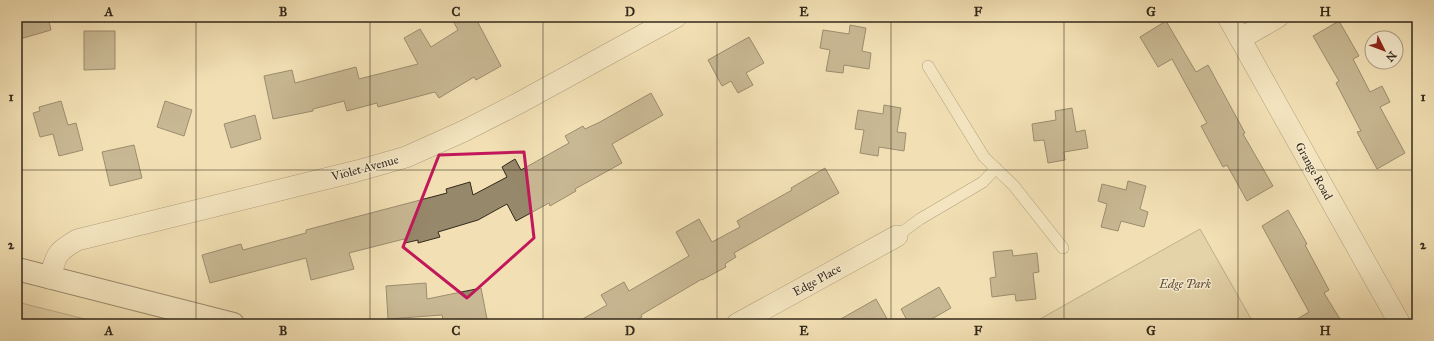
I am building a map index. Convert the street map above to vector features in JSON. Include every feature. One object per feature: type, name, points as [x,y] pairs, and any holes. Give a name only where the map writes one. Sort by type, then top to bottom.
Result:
[{"type":"main road","points":[[17,270],[234,324]]},
{"type":"street","name":"Violet Avenue","points":[[50,278],[55,258],[63,248],[77,240],[357,171],[406,157],[464,131],[519,103],[676,17]]},
{"type":"street","name":"Grange Road","points":[[1228,17],[1400,324]]},
{"type":"street","points":[[1240,39],[1278,17]]},
{"type":"street","name":"Edge Place","points":[[737,324],[897,236]]},
{"type":"lane","points":[[928,66],[984,157],[1014,186],[1063,248]]},
{"type":"lane","points":[[897,236],[920,219],[983,182],[996,168]]},
{"type":"highlighted area","points":[[524,152],[534,238],[467,298],[403,247],[439,155]]},
{"type":"green space","name":"Edge Park","points":[[1200,229],[1254,324],[1031,324]]},
{"type":"green space","points":[[17,302],[105,324],[17,324]]},
{"type":"building","points":[[17,17],[48,17],[51,30],[20,39],[17,28]]},
{"type":"building","points":[[451,17],[475,17],[501,66],[476,80],[474,77],[439,98],[435,92],[378,107],[377,103],[347,111],[344,101],[313,109],[313,111],[273,119],[264,76],[292,70],[295,83],[356,67],[359,79],[418,64],[404,38],[420,29],[431,47],[458,30]]},
{"type":"building","points":[[1166,21],[1196,72],[1208,65],[1245,133],[1243,134],[1273,186],[1247,201],[1227,165],[1223,167],[1201,126],[1207,123],[1172,59],[1158,67],[1140,37]]},
{"type":"building","points":[[1339,21],[1359,56],[1353,59],[1370,92],[1382,86],[1390,102],[1380,107],[1405,153],[1377,169],[1357,132],[1361,131],[1336,83],[1339,81],[1313,36]]},
{"type":"building","points":[[850,25],[866,28],[862,51],[871,53],[869,69],[844,65],[843,73],[826,71],[830,50],[820,48],[823,30],[849,34]]},
{"type":"building","points":[[84,31],[115,31],[115,69],[84,70]]},
{"type":"building","points":[[749,37],[764,63],[746,73],[753,85],[738,93],[731,81],[722,86],[708,60]]},
{"type":"building","points":[[651,93],[663,115],[612,144],[622,163],[575,189],[576,191],[550,206],[549,203],[516,221],[507,204],[478,220],[438,232],[440,237],[418,243],[418,240],[405,243],[404,239],[349,253],[354,269],[311,280],[306,258],[210,283],[202,255],[241,244],[243,250],[306,233],[306,230],[447,193],[446,189],[470,182],[473,195],[507,177],[502,167],[515,159],[521,170],[569,143],[565,136],[583,126],[585,129],[600,122]]},
{"type":"building","points":[[61,101],[68,125],[76,123],[83,150],[59,156],[53,134],[40,137],[33,113],[40,111],[39,107]]},
{"type":"building","points":[[165,101],[192,110],[184,136],[157,127]]},
{"type":"building","points":[[884,105],[901,108],[897,132],[906,133],[904,151],[879,147],[878,156],[860,153],[864,130],[855,129],[858,110],[883,114]]},
{"type":"building","points":[[1072,108],[1076,132],[1085,130],[1088,148],[1064,152],[1065,160],[1048,163],[1044,140],[1034,141],[1032,124],[1056,120],[1055,111]]},
{"type":"building","points":[[255,115],[261,139],[231,148],[224,124]]},
{"type":"building","points":[[134,145],[142,178],[110,186],[102,152]]},
{"type":"building","points":[[825,168],[839,193],[734,253],[736,257],[725,264],[726,267],[702,279],[641,315],[642,317],[629,324],[574,324],[607,305],[601,295],[624,282],[629,291],[689,256],[676,232],[699,219],[712,242],[740,227],[737,221],[792,190],[791,188]]},
{"type":"building","points":[[1128,181],[1146,186],[1140,209],[1148,212],[1144,227],[1121,221],[1118,231],[1101,227],[1107,204],[1098,201],[1102,184],[1126,190]]},
{"type":"building","points":[[1288,210],[1307,244],[1305,245],[1329,290],[1324,293],[1343,324],[1289,324],[1309,312],[1262,226]]},
{"type":"building","points":[[1012,250],[1013,256],[1037,253],[1039,272],[1033,273],[1036,299],[1016,301],[1015,294],[992,297],[990,278],[996,277],[993,252]]},
{"type":"building","points":[[426,283],[427,299],[481,288],[488,324],[444,324],[442,315],[388,319],[386,286]]},
{"type":"building","points":[[939,287],[951,308],[923,324],[909,324],[901,309]]},
{"type":"building","points":[[876,299],[890,324],[832,324]]}]
